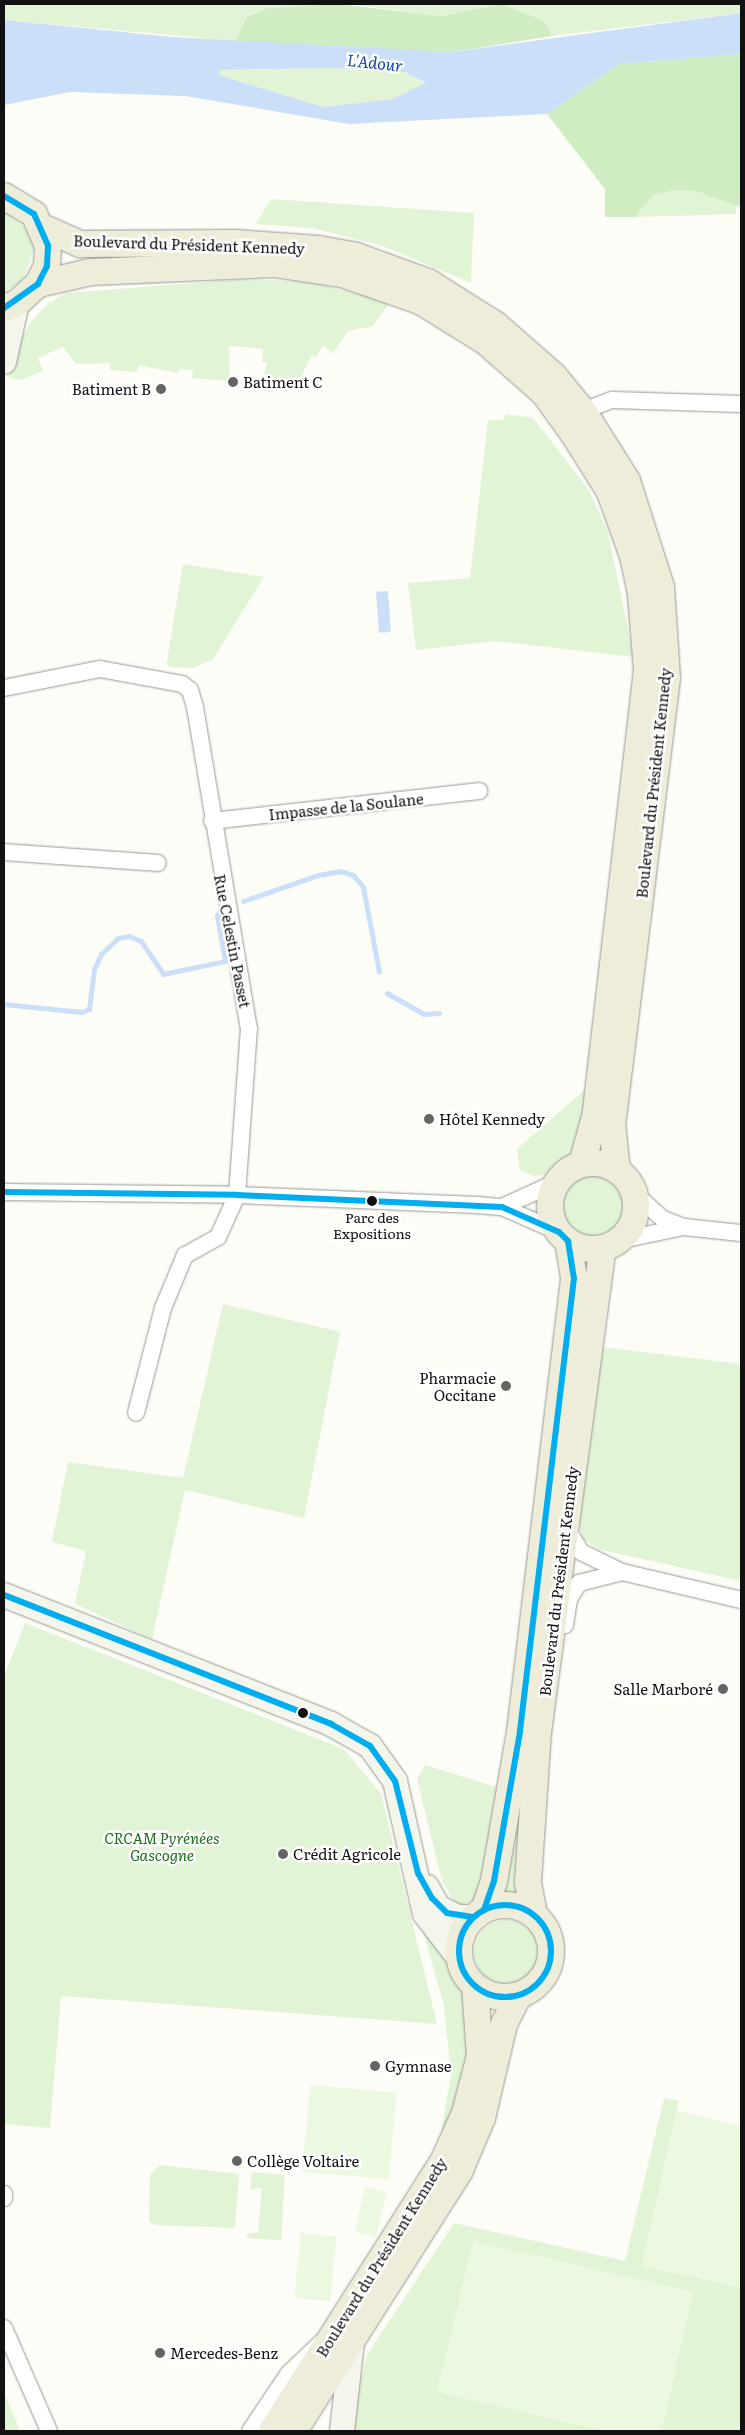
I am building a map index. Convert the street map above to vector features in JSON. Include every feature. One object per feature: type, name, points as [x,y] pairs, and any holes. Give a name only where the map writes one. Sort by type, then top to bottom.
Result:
[{"type":"main road","points":[[6,194],[34,214],[42,227],[47,266],[38,284],[11,306]]},
{"type":"main road","name":"Boulevard du Président Kennedy","points":[[42,227],[80,244],[277,244],[356,256],[392,268],[428,282],[496,325],[554,376],[583,411],[640,512],[661,587],[665,634],[663,719],[612,1124],[617,1171]]},
{"type":"main road","name":"Boulevard du Président Kennedy","points":[[38,284],[91,272],[274,264],[342,274],[420,301],[485,341],[544,393],[580,444],[610,492],[633,556],[641,594],[647,670],[596,1114],[582,1164]]},
{"type":"main road","points":[[582,1164],[606,1165],[617,1171],[634,1193],[632,1226],[612,1244],[590,1249],[563,1237],[550,1208],[558,1181],[582,1164]]},
{"type":"main road","name":"Boulevard du Président Kennedy","points":[[478,1913],[494,1881],[520,1732],[574,1278],[563,1237]]},
{"type":"main road","name":"Boulevard du Président Kennedy","points":[[534,1914],[528,1882],[544,1686],[565,1525],[612,1244]]},
{"type":"main road","points":[[504,1904],[534,1914],[549,1935],[550,1965],[532,1989],[518,1996],[488,1995],[475,1987],[459,1958],[462,1932],[478,1913],[504,1904]]},
{"type":"main road","name":"Boulevard du Président Kennedy","points":[[294,2431],[342,2339],[443,2162],[465,2113],[480,2056],[475,1987]]},
{"type":"main road","name":"Boulevard du Président Kennedy","points":[[272,2431],[342,2339],[460,2170],[482,2118],[504,2024],[518,1996]]},
{"type":"street","points":[[4,362],[11,306]]},
{"type":"street","points":[[583,411],[612,400],[741,404]]},
{"type":"street","name":"Rue Celestin Passet","points":[[4,688],[100,669],[173,681],[190,690],[249,1028],[237,1195]]},
{"type":"street","name":"Impasse de la Soulane","points":[[212,821],[479,791]]},
{"type":"street","points":[[4,852],[158,863]]},
{"type":"street","points":[[502,1207],[558,1181]]},
{"type":"street","points":[[4,1192],[237,1195],[502,1207],[563,1237]]},
{"type":"street","points":[[634,1193],[653,1214],[684,1227],[741,1233]]},
{"type":"street","points":[[136,1413],[163,1308],[185,1255],[218,1237],[237,1195]]},
{"type":"street","points":[[612,1244],[684,1227]]},
{"type":"street","points":[[565,1525],[581,1552],[622,1572],[741,1600]]},
{"type":"street","points":[[544,1686],[560,1666],[573,1590],[592,1576],[622,1572]]},
{"type":"street","points":[[4,1596],[352,1733],[382,1759],[395,1781],[418,1873],[425,1914],[459,1958]]},
{"type":"street","points":[[418,1873],[438,1907],[458,1917],[478,1913]]},
{"type":"street","points":[[4,2328],[49,2431]]},
{"type":"street","points":[[250,2431],[289,2372],[342,2339]]},
{"type":"street","points":[[342,2339],[342,2431]]},
{"type":"green space","points":[[4,4],[338,4],[268,8],[247,15],[235,41],[4,20]]},
{"type":"green space","points":[[338,4],[442,16],[501,4],[543,20],[552,36],[451,52],[235,41],[247,16],[268,8]]},
{"type":"green space","points":[[348,4],[501,4],[442,16]]},
{"type":"green space","points":[[501,4],[741,4],[741,13],[552,36],[543,20]]},
{"type":"green space","points":[[741,54],[741,207],[696,191],[674,190],[652,196],[635,217],[605,217],[605,189],[547,114],[619,64]]},
{"type":"green space","points":[[329,68],[405,72],[426,84],[393,99],[323,107],[219,75],[219,70]]},
{"type":"green space","points":[[674,190],[696,191],[736,204],[736,214],[635,217],[652,196]]},
{"type":"green space","points":[[271,199],[474,213],[471,283],[383,246],[312,228],[256,224]]},
{"type":"green space","points":[[4,211],[27,229],[34,249],[23,280],[4,292]]},
{"type":"green space","points":[[246,279],[310,282],[390,302],[373,326],[348,331],[333,353],[323,346],[315,358],[312,355],[296,386],[274,385],[273,392],[261,391],[267,363],[262,362],[263,349],[233,346],[229,346],[230,381],[192,378],[193,370],[179,369],[178,373],[138,365],[137,372],[110,370],[110,363],[76,364],[63,347],[38,358],[43,371],[20,380],[9,378],[17,345],[32,321],[47,304],[66,293]]},
{"type":"green space","points":[[506,414],[533,418],[589,490],[608,533],[634,657],[495,641],[416,650],[408,583],[470,578],[488,420],[503,420]]},
{"type":"green space","points":[[183,564],[264,577],[213,659],[193,668],[168,667],[167,662]]},
{"type":"green space","points":[[588,1087],[579,1141],[569,1154],[551,1174],[534,1176],[520,1170],[517,1149]]},
{"type":"green space","points":[[587,1174],[599,1174],[616,1183],[623,1194],[625,1206],[623,1218],[616,1229],[599,1238],[587,1238],[575,1233],[566,1224],[561,1212],[561,1200],[566,1188],[575,1179]]},
{"type":"green space","points":[[223,1304],[340,1332],[304,1518],[185,1490],[152,1639],[75,1604],[86,1551],[52,1542],[68,1462],[183,1478]]},
{"type":"green space","points":[[602,1347],[741,1364],[741,1581],[598,1549],[583,1539],[579,1521]]},
{"type":"green space","name":"CRCAM Pyrénées Gascogne","points":[[25,1623],[344,1749],[381,1794],[437,2024],[61,1996],[50,2128],[4,2124],[4,1676]]},
{"type":"green space","points":[[525,1747],[523,1900],[499,1896]]},
{"type":"green space","points":[[425,1765],[500,1788],[477,1898],[457,1907],[442,1881],[417,1779]]},
{"type":"green space","points":[[419,1917],[446,1955],[470,2002],[473,2028],[460,2100],[439,2144],[451,2075],[444,2005]]},
{"type":"green space","points":[[500,1920],[512,1920],[529,1929],[536,1940],[538,1952],[536,1964],[529,1975],[512,1984],[500,1984],[488,1979],[479,1970],[474,1958],[474,1946],[479,1934],[488,1925]]},
{"type":"green space","points":[[310,2085],[397,2093],[389,2179],[302,2172]]},
{"type":"green space","points":[[664,2098],[679,2101],[642,2266],[741,2287],[741,2431],[354,2431],[351,2411],[368,2353],[454,2223],[625,2261]]},
{"type":"green space","points":[[677,2111],[741,2126],[741,2287],[642,2266]]},
{"type":"green space","points":[[159,2165],[239,2174],[235,2228],[155,2225],[149,2221],[150,2175]]},
{"type":"green space","points":[[252,2172],[285,2175],[281,2240],[247,2238],[247,2234],[258,2232],[262,2188],[250,2190]]},
{"type":"green space","points":[[365,2187],[386,2192],[376,2237],[355,2232]]},
{"type":"green space","points":[[301,2233],[337,2237],[330,2301],[294,2298]]},
{"type":"green space","points":[[473,2241],[693,2292],[662,2431],[603,2431],[437,2392]]},
{"type":"green space","points":[[4,2392],[20,2431],[4,2431]]},
{"type":"water","name":"L'Adour","points":[[741,13],[741,54],[619,64],[547,114],[349,124],[185,96],[70,92],[4,105],[4,20],[173,37],[451,52]],"holes":[[[329,68],[405,72],[426,83],[393,99],[323,107],[219,75],[219,70]]]},
{"type":"water","points":[[388,591],[391,632],[379,633],[376,592]]},
{"type":"waterway","points":[[243,901],[318,875],[340,871],[353,875],[363,887],[379,972]]},
{"type":"waterway","points":[[4,1004],[82,1012],[89,1009],[94,969],[101,954],[118,938],[129,936],[141,941],[163,974],[225,961],[217,916],[220,910]]},
{"type":"waterway","points":[[387,993],[424,1014],[439,1013]]},
{"type":"transit line","points":[[4,196],[34,214],[48,246],[47,266],[38,284],[4,308]]},
{"type":"transit line","points":[[4,1192],[237,1195],[502,1207],[559,1232],[568,1241],[574,1278],[520,1732],[494,1881],[484,1910]]},
{"type":"transit line","points":[[4,1595],[331,1724],[370,1746],[395,1781],[418,1873],[432,1898],[447,1913],[473,1917]]},
{"type":"transit line","points":[[505,1905],[523,1908],[538,1918],[548,1933],[551,1951],[548,1969],[538,1984],[523,1994],[505,1997],[487,1994],[472,1984],[462,1969],[459,1951],[462,1933],[472,1918],[487,1908],[505,1905]]},
{"type":"place","name":"Batiment C","points":[[233,382]]},
{"type":"place","name":"Batiment B","points":[[161,389]]},
{"type":"place","name":"Hôtel Kennedy","points":[[429,1119]]},
{"type":"place","name":"Parc des Expositions","points":[[372,1201]]},
{"type":"place","name":"Pharmacie Occitane","points":[[506,1386]]},
{"type":"place","name":"Salle Marboré","points":[[723,1689]]},
{"type":"place","name":"Crédit Agricole","points":[[283,1854]]},
{"type":"place","name":"Gymnase","points":[[375,2066]]},
{"type":"place","name":"Collège Voltaire","points":[[237,2161]]},
{"type":"place","name":"Mercedes-Benz","points":[[160,2353]]}]
